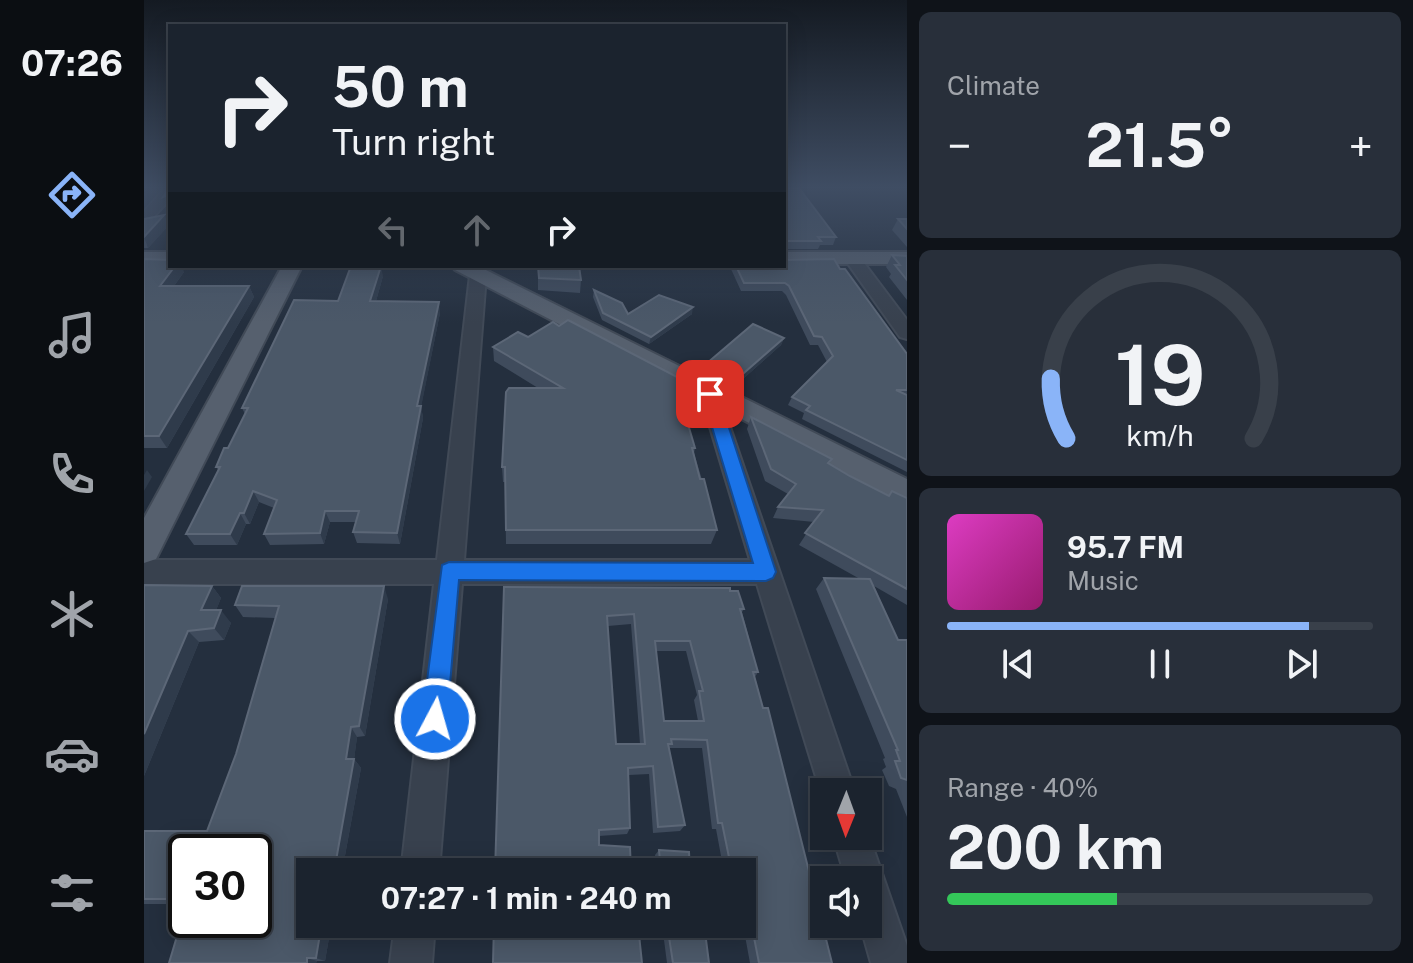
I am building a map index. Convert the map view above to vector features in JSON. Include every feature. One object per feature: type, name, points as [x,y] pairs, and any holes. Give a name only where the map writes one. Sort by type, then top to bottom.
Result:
[{"type":"main road","points":[[144,258],[168,258]]},
{"type":"main road","points":[[786,258],[907,258]]},
{"type":"main road","points":[[144,549],[291,268]]},
{"type":"main road","points":[[470,271],[907,493]]},
{"type":"street","points":[[852,258],[907,333]]},
{"type":"street","points":[[421,858],[449,571],[470,271]]},
{"type":"street","points":[[710,394],[832,778]]},
{"type":"street","points":[[144,572],[766,572]]},
{"type":"street","points":[[882,932],[892,963]]},
{"type":"street","points":[[411,963],[414,938]]},
{"type":"building","points":[[786,233],[833,233],[836,237],[818,237],[821,241],[787,241],[786,244]]},
{"type":"building","points":[[892,255],[907,256],[907,280],[895,265],[900,265]]},
{"type":"building","points":[[144,259],[168,260],[168,268],[174,268],[160,286],[249,286],[159,436],[144,436]]},
{"type":"building","points":[[834,259],[840,269],[845,269],[907,354],[907,390],[896,390],[907,395],[907,460],[806,410],[810,406],[792,397],[833,356],[822,337],[814,336],[789,286],[785,283],[744,283],[737,268],[786,268],[786,260]]},
{"type":"building","points":[[350,268],[380,268],[370,301],[439,302],[417,406],[421,406],[397,533],[353,532],[359,511],[325,511],[320,533],[264,534],[277,500],[253,491],[244,513],[240,513],[230,534],[186,534],[220,467],[216,467],[224,448],[228,448],[248,408],[242,408],[294,300],[338,301]]},
{"type":"building","points":[[538,268],[579,268],[581,280],[539,278]]},
{"type":"building","points":[[594,290],[622,303],[628,314],[659,295],[693,307],[651,337],[603,313]]},
{"type":"building","points":[[568,320],[679,378],[689,414],[685,414],[695,448],[692,448],[700,479],[704,479],[717,530],[506,530],[505,467],[502,467],[506,392],[509,388],[563,388],[493,347],[518,332],[528,337],[553,322],[559,326]]},
{"type":"building","points":[[753,324],[784,338],[737,379],[706,364]]},
{"type":"building","points":[[751,417],[832,459],[828,463],[850,476],[889,496],[892,491],[907,498],[907,589],[805,533],[823,510],[778,507],[796,484],[771,469]]},
{"type":"building","points":[[824,578],[870,579],[898,640],[907,640],[907,780],[901,778],[895,761],[900,761],[898,750]]},
{"type":"building","points":[[144,585],[212,586],[201,610],[221,610],[214,628],[188,631],[144,734]]},
{"type":"building","points":[[242,586],[384,586],[359,726],[351,727],[346,759],[354,759],[336,858],[296,858],[296,938],[319,938],[316,958],[307,958],[307,963],[169,963],[176,938],[272,938],[272,834],[168,834],[168,899],[144,899],[144,831],[207,831],[236,754],[279,606],[235,605]]},
{"type":"building","points":[[504,587],[730,588],[730,591],[738,591],[758,672],[753,672],[763,708],[768,708],[810,875],[810,938],[826,938],[832,963],[759,963],[754,938],[756,858],[729,858],[722,823],[718,823],[707,740],[671,739],[672,744],[668,744],[685,825],[658,827],[653,766],[628,768],[630,828],[599,830],[599,845],[630,847],[630,858],[495,858]],"holes":[[[634,614],[645,744],[616,744],[607,616]],[[655,641],[690,641],[703,691],[699,691],[704,721],[664,721]]]},
{"type":"building","points":[[659,850],[689,852],[689,858],[660,858]]},
{"type":"building","points":[[494,938],[639,938],[642,963],[493,963]]},
{"type":"building","points":[[669,938],[706,938],[709,963],[673,963]]},
{"type":"route","points":[[435,719],[449,571],[766,572],[710,394]]}]
